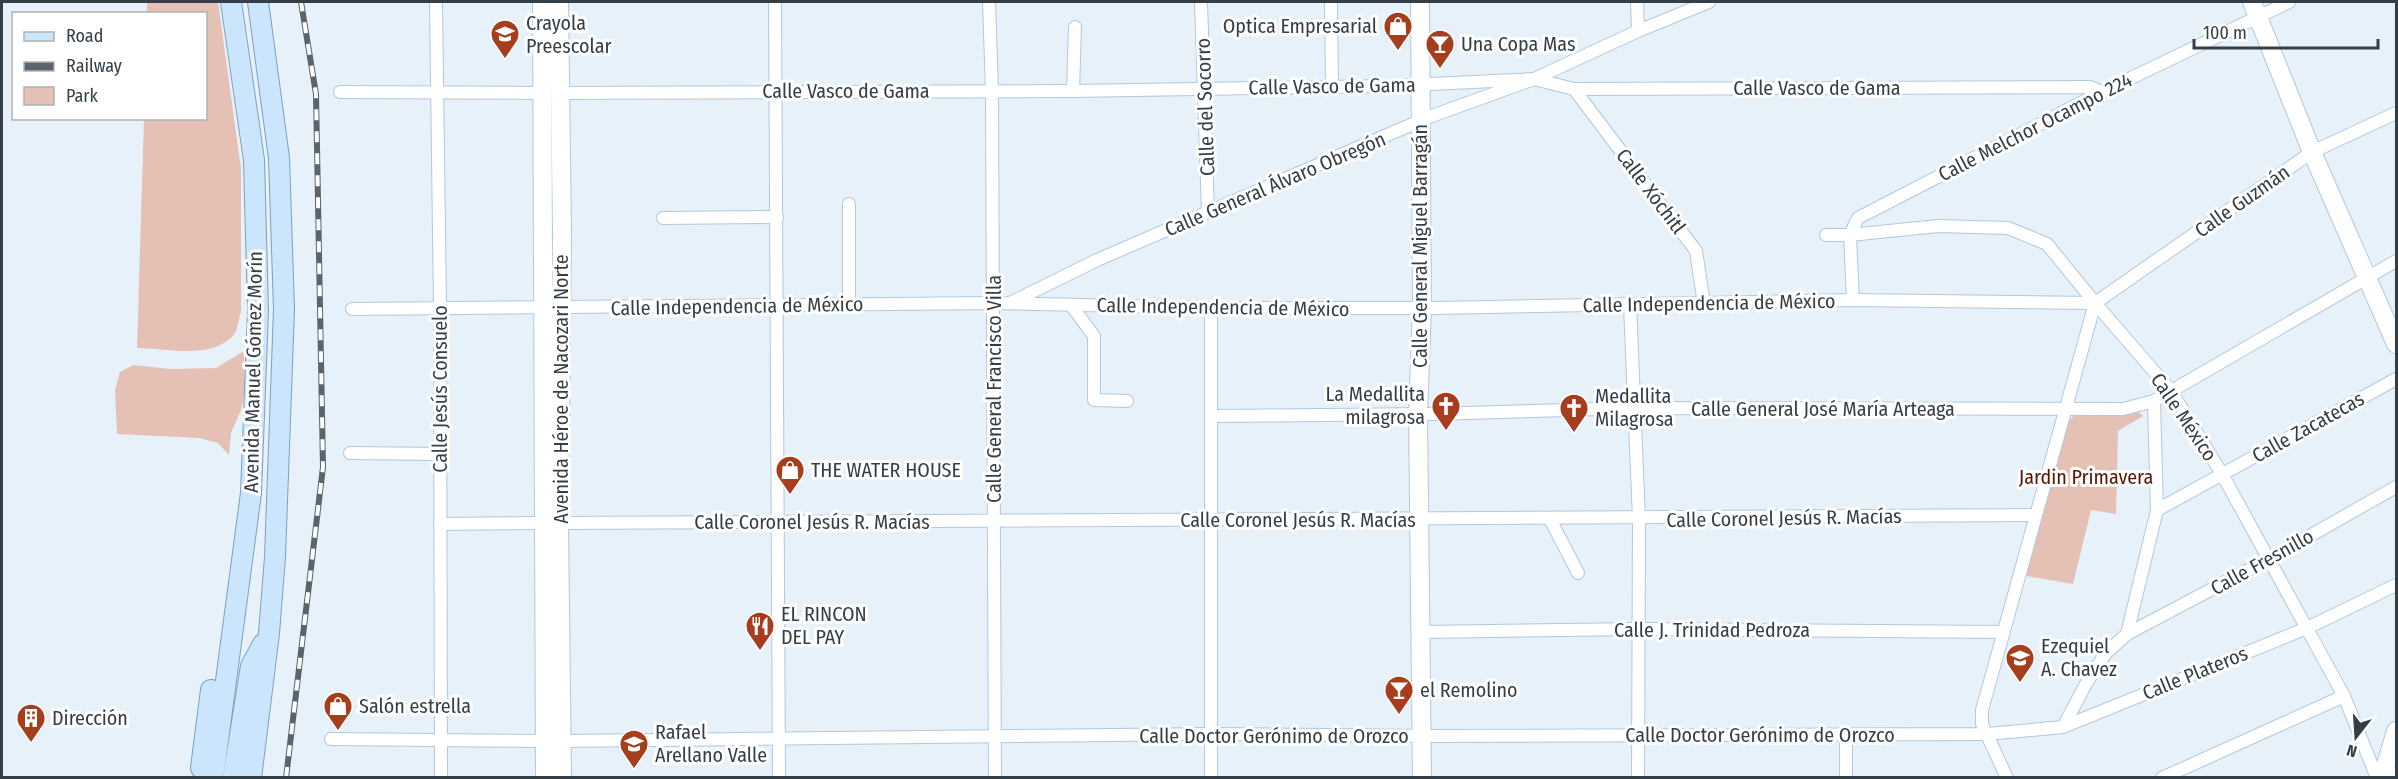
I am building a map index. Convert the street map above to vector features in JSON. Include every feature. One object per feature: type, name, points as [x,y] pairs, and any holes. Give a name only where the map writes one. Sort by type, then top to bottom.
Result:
[{"type":"main road","name":"Avenida Manuel Gómez Morín","points":[[219,682],[231,553],[244,542],[253,467],[258,311],[254,160],[231,2]]},
{"type":"main road","name":"Avenida Manuel Gómez Morín","points":[[251,777],[269,633],[275,546],[284,309],[279,158],[258,2]]},
{"type":"main road","name":"Avenida Héroe de Nacozari Norte","points":[[542,2],[542,93],[551,308],[554,741],[562,777]]},
{"type":"main road","name":"Avenida Héroe de Nacozari Norte","points":[[551,308],[560,93],[559,2]]},
{"type":"main road","name":"Calle General Miguel Barragán","points":[[1419,2],[1422,308],[1418,414],[1422,777]]},
{"type":"main road","points":[[2254,9],[2312,152],[2397,344]]},
{"type":"main road","points":[[258,311],[284,309]]},
{"type":"main road","points":[[233,777],[251,666],[269,633]]},
{"type":"main road","points":[[200,777],[219,682]]},
{"type":"main road","points":[[213,777],[219,682]]},
{"type":"main road","points":[[2382,777],[2397,731]]},
{"type":"main road","name":"Avenida Héroe de Nacozari Norte","points":[[545,777],[554,741]]},
{"type":"street","name":"Calle Jesús Consuelo","points":[[436,2],[440,309],[441,777]]},
{"type":"street","points":[[776,2],[779,777]]},
{"type":"street","name":"Calle General Francisco Villa","points":[[989,2],[994,303],[995,777]]},
{"type":"street","name":"Calle del Socorro","points":[[1201,2],[1208,213]]},
{"type":"street","points":[[1331,2],[1332,87]]},
{"type":"street","points":[[1637,2],[1638,31]]},
{"type":"street","name":"Calle General Álvaro Obregón","points":[[1009,303],[1097,260],[1421,122],[1534,79],[1638,31],[1709,2]]},
{"type":"street","name":"Calle Melchor Ocampo 224","points":[[1850,235],[1858,218],[2102,92],[2254,9],[2289,2]]},
{"type":"street","points":[[1073,91],[1075,27]]},
{"type":"street","name":"Calle Vasco de Gama","points":[[560,93],[1073,91],[1332,87],[1534,79],[1574,89],[2090,87],[2102,92]]},
{"type":"street","name":"Calle Xóchitl","points":[[1574,89],[1696,251],[1704,303]]},
{"type":"street","points":[[340,92],[542,93]]},
{"type":"street","name":"Calle Guzmán","points":[[2095,303],[2312,152],[2397,113]]},
{"type":"street","points":[[849,204],[849,305]]},
{"type":"street","points":[[663,218],[777,217]]},
{"type":"street","name":"Calle México","points":[[1826,235],[1850,235],[1938,225],[2008,228],[2047,244],[2171,390],[2222,474],[2344,696],[2377,777]]},
{"type":"street","points":[[1850,235],[1853,300]]},
{"type":"street","name":"Calle General José María Arteaga","points":[[1211,416],[1418,414],[1635,408],[2123,409],[2154,400],[2397,261]]},
{"type":"street","name":"Calle Independencia de México","points":[[351,309],[777,307],[994,303],[1211,308],[1422,308],[1853,300],[2095,303]]},
{"type":"street","points":[[2007,777],[1982,724],[1982,710],[2095,303]]},
{"type":"street","points":[[1071,305],[1094,336]]},
{"type":"street","points":[[1090,305],[1094,336],[1094,400],[1127,401]]},
{"type":"street","points":[[1630,305],[1639,519],[1638,777]]},
{"type":"street","points":[[1211,308],[1211,777]]},
{"type":"street","name":"Calle Zacatecas","points":[[2157,510],[2397,378]]},
{"type":"street","points":[[2127,634],[2157,510],[2154,400]]},
{"type":"street","points":[[350,453],[440,454]]},
{"type":"street","name":"Calle Fresnillo","points":[[2063,727],[2087,681],[2106,653],[2127,634],[2269,559],[2397,487]]},
{"type":"street","name":"Calle Coronel Jesús R. Macías","points":[[440,524],[2036,515]]},
{"type":"street","points":[[1550,519],[1578,573]]},
{"type":"street","name":"Calle Plateros","points":[[1987,734],[2063,727],[2307,628],[2397,585]]},
{"type":"street","name":"Calle J. Trinidad Pedroza","points":[[1420,632],[1638,629],[2004,632]]},
{"type":"street","points":[[2162,777],[2344,696]]},
{"type":"street","name":"Calle Doctor Gerónimo de Orozco","points":[[330,739],[554,741],[1212,734],[1422,736],[1987,734]]},
{"type":"street","points":[[1846,735],[1846,777]]},
{"type":"green space","points":[[147,2],[218,2],[241,169],[241,311],[235,333],[226,342],[203,350],[176,351],[137,348],[144,120],[207,120],[207,12],[147,12]]},
{"type":"green space","points":[[244,351],[245,391],[241,410],[231,433],[229,455],[218,443],[199,438],[117,434],[115,390],[120,372],[133,365],[170,369],[216,368]]},
{"type":"green space","name":"Jardin Primavera","points":[[2137,411],[2143,416],[2118,431],[2116,514],[2091,510],[2073,584],[2026,576],[2068,423],[2073,416]]},
{"type":"railway","points":[[286,778],[323,467],[316,94],[301,2]]},
{"type":"place","name":"Optica Empresarial","points":[[1398,52]]},
{"type":"place","name":"Crayola Preescolar","points":[[505,60]]},
{"type":"place","name":"Una Copa Mas","points":[[1440,70]]},
{"type":"place","name":"La Medallita milagrosa","points":[[1446,432]]},
{"type":"place","name":"Medallita Milagrosa","points":[[1574,434]]},
{"type":"place","name":"THE WATER HOUSE","points":[[790,496]]},
{"type":"place","name":"EL RINCON DEL PAY","points":[[760,652]]},
{"type":"place","name":"Ezequiel A. Chavez","points":[[2020,684]]},
{"type":"place","name":"el Remolino","points":[[1399,716]]},
{"type":"place","name":"Salón estrella","points":[[338,732]]},
{"type":"place","name":"Dirección","points":[[31,744]]},
{"type":"place","name":"Rafael Arellano Valle","points":[[634,770]]}]
